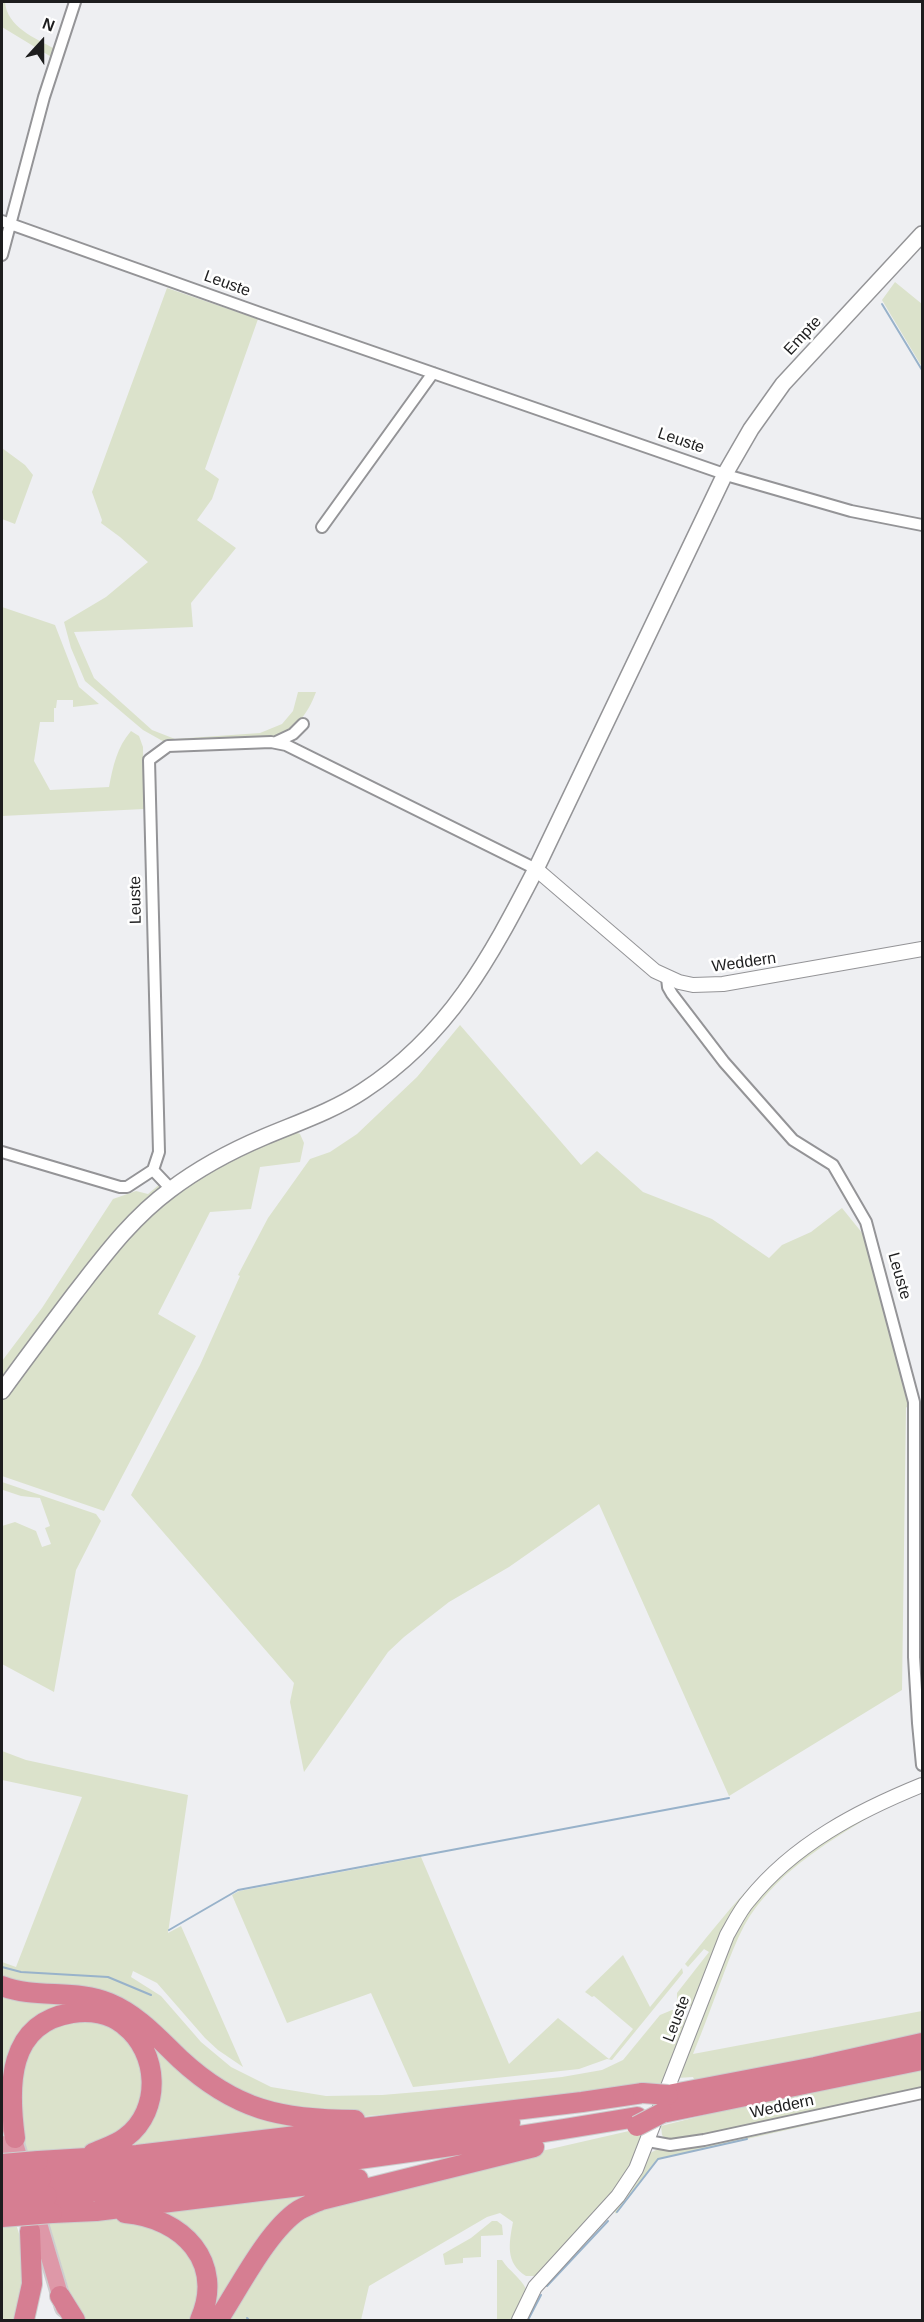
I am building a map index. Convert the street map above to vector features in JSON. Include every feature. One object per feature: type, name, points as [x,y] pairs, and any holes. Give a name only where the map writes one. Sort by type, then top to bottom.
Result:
[{"type":"highway","points":[[2,1986],[23,1992],[107,2002],[142,2022],[192,2070],[217,2089],[268,2112],[293,2117],[421,2120]]},
{"type":"highway","points":[[2,2217],[44,2187],[61,2160],[90,2154],[114,2145],[127,2136],[145,2114],[152,2093],[152,2070],[147,2054],[138,2038],[125,2025],[114,2019],[85,2012],[69,2013],[45,2022],[27,2037],[17,2056],[11,2081],[8,2141],[60,2296],[68,2320]]},
{"type":"highway","points":[[690,2100],[922,2043]]},
{"type":"highway","points":[[218,2320],[269,2239],[299,2210],[321,2200],[561,2140],[642,2115],[665,2104],[922,2060]]},
{"type":"highway","points":[[2,2100],[8,2141],[30,2231],[57,2320]]},
{"type":"highway","points":[[61,2160],[137,2155],[582,2102],[642,2115]]},
{"type":"highway","points":[[2,2200],[44,2187],[183,2166],[329,2149],[504,2124],[642,2115]]},
{"type":"highway","points":[[2,2164],[96,2211],[155,2219],[175,2228],[192,2245],[204,2263],[208,2288],[206,2307],[200,2320]]},
{"type":"highway","points":[[96,2211],[452,2166]]},
{"type":"highway","points":[[2,2182],[44,2187]]},
{"type":"highway","points":[[24,2320],[32,2284],[30,2231]]},
{"type":"highway","points":[[60,2296],[75,2320]]},
{"type":"main road","name":"Empte","points":[[2,1391],[125,1230],[171,1189],[214,1160],[300,1123],[363,1092],[425,1042],[476,979],[536,869],[725,474],[751,429],[783,384],[922,234]]},
{"type":"street","points":[[2,255],[6,223],[75,2]]},
{"type":"street","name":"Leuste","points":[[6,223],[725,474],[851,511],[922,525]]},
{"type":"street","points":[[322,527],[433,373]]},
{"type":"street","name":"Leuste","points":[[276,742],[301,727],[298,737],[302,752]]},
{"type":"street","name":"Leuste","points":[[153,1170],[159,1152],[149,760],[168,746],[276,742],[302,752],[536,869]]},
{"type":"street","name":"Weddern","points":[[536,869],[639,958],[667,978],[693,985],[723,984],[922,949]]},
{"type":"street","name":"Leuste","points":[[667,978],[672,994],[732,1071],[793,1140],[833,1165],[866,1222],[914,1402],[914,1657],[922,1766]]},
{"type":"street","points":[[2,1152],[120,1187],[127,1187],[153,1170],[171,1189]]},
{"type":"street","name":"Leuste","points":[[519,2320],[535,2287],[618,2196],[636,2169],[642,2115],[727,1935],[748,1901],[773,1873],[834,1827],[870,1807],[922,1785]]},
{"type":"street","name":"Weddern","points":[[642,2115],[670,2145],[704,2140],[922,2093]]},
{"type":"green space","points":[[2,2],[5,2],[7,11],[16,25],[55,49],[53,58],[2,27]]},
{"type":"green space","points":[[895,282],[922,304],[922,367],[882,300]]},
{"type":"green space","points":[[167,288],[258,319],[205,469],[219,479],[212,499],[197,520],[236,548],[191,603],[193,627],[74,632],[94,678],[152,730],[175,739],[260,733],[282,724],[293,711],[298,692],[316,692],[309,708],[299,721],[287,732],[271,739],[168,744],[143,730],[85,681],[71,648],[64,622],[106,597],[148,562],[101,523],[92,492]]},
{"type":"green space","points":[[2,448],[25,465],[33,475],[15,524],[2,519]]},
{"type":"green space","points":[[2,607],[55,625],[79,687],[99,704],[73,707],[73,700],[57,700],[56,708],[54,708],[54,722],[40,722],[34,761],[50,790],[109,787],[119,750],[131,731],[139,736],[143,747],[144,809],[2,816]]},
{"type":"green space","points":[[460,1025],[581,1165],[597,1151],[643,1192],[712,1219],[769,1258],[782,1245],[811,1232],[842,1208],[863,1234],[909,1395],[909,1409],[906,1407],[902,1690],[729,1796],[599,1504],[509,1567],[449,1602],[404,1637],[388,1652],[304,1772],[290,1702],[294,1683],[131,1495],[200,1365],[240,1276],[238,1275],[268,1218],[310,1159],[330,1152],[357,1134],[417,1077]]},
{"type":"green space","points":[[295,1132],[300,1134],[304,1143],[300,1162],[260,1167],[251,1209],[210,1212],[158,1314],[196,1336],[104,1511],[2,1476],[2,1398],[103,1264],[162,1202],[224,1161]]},
{"type":"green space","points":[[160,1184],[159,1191],[2,1383],[2,1361],[42,1308],[113,1199],[136,1191],[148,1194]]},
{"type":"green space","points":[[2,1482],[96,1514],[101,1521],[76,1570],[54,1692],[2,1664],[2,1526],[15,1522],[36,1531],[42,1547],[51,1544],[45,1528],[50,1526],[40,1498],[21,1496],[3,1490]]},
{"type":"green space","points":[[2,1751],[26,1760],[188,1795],[168,1933],[181,1926],[243,2067],[205,2038],[157,1983],[133,1971],[131,1977],[161,1996],[201,2042],[231,2067],[271,2087],[326,2096],[382,2095],[562,2077],[602,2070],[623,2060],[660,2015],[672,2010],[681,2013],[687,2022],[664,2083],[481,2106],[366,2116],[327,2116],[235,2094],[147,2020],[2,1981],[2,1962],[16,1967],[82,1797],[2,1780]]},
{"type":"green space","points":[[871,1816],[800,1863],[769,1892],[756,1908],[736,1943],[693,2054],[922,2011],[922,2089],[702,2137],[666,2140],[662,2135],[661,2126],[709,2114],[693,2077],[677,2078],[734,1931],[763,1890],[834,1832]]},
{"type":"green space","points":[[815,1831],[817,1834],[774,1867],[693,2006],[682,2006],[677,2001],[677,1993],[709,1952],[704,1949],[688,1967],[685,1964],[761,1876]]},
{"type":"green space","points":[[421,1857],[509,2064],[558,2018],[609,2059],[633,2029],[594,1996],[585,1992],[623,1955],[650,2007],[682,1968],[683,1973],[612,2060],[607,2059],[579,2069],[413,2087],[371,1993],[287,2023],[232,1895],[239,1891]]},
{"type":"green space","points":[[2,1991],[93,2004],[122,2015],[149,2034],[199,2081],[228,2101],[283,2121],[318,2127],[122,2149],[138,2134],[153,2111],[158,2083],[153,2058],[141,2036],[122,2020],[99,2010],[75,2008],[50,2014],[28,2031],[18,2045],[11,2061],[5,2089],[2,2080]]},
{"type":"green space","points":[[82,2019],[111,2027],[127,2038],[132,2046],[147,2082],[131,2125],[91,2149],[26,2155],[17,2090],[28,2050],[46,2031]]},
{"type":"green space","points":[[903,2101],[911,2102],[658,2159],[616,2214],[613,2209],[648,2154],[656,2150],[798,2125]]},
{"type":"green space","points":[[647,2129],[626,2177],[538,2276],[526,2276],[515,2265],[510,2252],[513,2222],[500,2213],[487,2217],[369,2286],[361,2320],[224,2320],[267,2252],[299,2217],[415,2180],[629,2131]]},
{"type":"green space","points":[[345,2186],[316,2197],[212,2320],[213,2275],[145,2209]]},
{"type":"green space","points":[[120,2218],[174,2234],[201,2270],[194,2320],[82,2320],[73,2304],[48,2221]]},
{"type":"green space","points":[[492,2221],[497,2221],[502,2225],[503,2235],[481,2236],[481,2257],[463,2258],[463,2263],[445,2265],[443,2254],[471,2238]]},
{"type":"green space","points":[[2,2223],[16,2224],[21,2240],[26,2285],[18,2320],[2,2320]]},
{"type":"green space","points":[[497,2260],[502,2260],[526,2289],[514,2320],[497,2320]]},
{"type":"waterway","points":[[882,304],[922,370]]},
{"type":"waterway","points":[[169,1930],[238,1890],[729,1798]]},
{"type":"waterway","points":[[2,1967],[21,1972],[108,1977],[151,1995]]},
{"type":"waterway","points":[[617,2212],[658,2159],[747,2139]]},
{"type":"waterway","points":[[547,2286],[608,2221]]},
{"type":"waterway","points":[[528,2320],[541,2295]]}]
